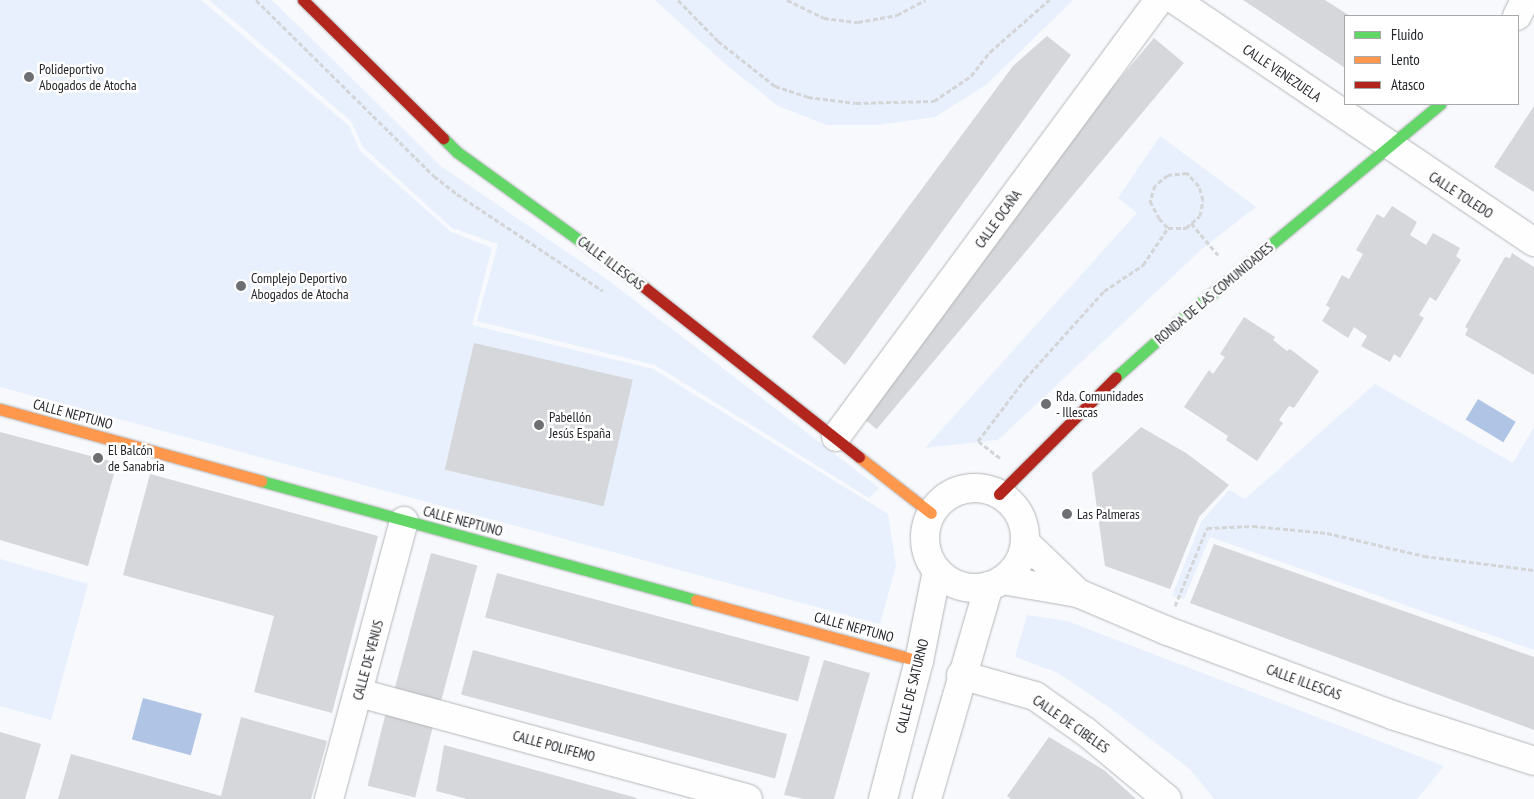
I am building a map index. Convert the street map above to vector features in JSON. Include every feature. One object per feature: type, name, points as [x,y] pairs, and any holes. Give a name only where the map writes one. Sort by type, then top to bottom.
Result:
[{"type":"street","name":"CALLE ILLESCAS","points":[[304,0],[457,152],[602,254],[931,513]]},
{"type":"street","name":"CALLE OCAÑA","points":[[836,437],[1159,0]]},
{"type":"street","name":"CALLE VENEZUELA","points":[[1175,0],[1389,147]]},
{"type":"street","points":[[1517,15],[1525,0]]},
{"type":"street","name":"RONDA DE LAS COMUNIDADES","points":[[1000,494],[1110,383],[1235,275],[1439,105]]},
{"type":"street","name":"CALLE TOLEDO","points":[[1389,147],[1534,242]]},
{"type":"street","name":"CALLE NEPTUNO","points":[[0,410],[919,661]]},
{"type":"street","points":[[927,799],[960,675],[996,583],[1017,565],[1025,542],[1019,513],[1000,494],[981,488],[961,490],[944,498],[931,513],[925,530],[926,548],[938,572],[962,586],[996,583]]},
{"type":"street","name":"CALLE DE VENUS","points":[[329,799],[404,521]]},
{"type":"street","name":"CALLE ILLESCAS","points":[[1025,542],[1078,593]]},
{"type":"street","name":"CALLE DE SATURNO","points":[[884,799],[919,661],[938,572]]},
{"type":"street","name":"CALLE ILLESCAS","points":[[996,583],[1078,593],[1165,630],[1392,714],[1534,761]]},
{"type":"street","name":"CALLE DE CIBELES","points":[[960,675],[1035,696],[1086,732],[1167,799]]},
{"type":"street","name":"CALLE POLIFEMO","points":[[359,693],[748,799]]},
{"type":"path","points":[[678,0],[718,41],[775,86],[808,96],[856,103],[934,101],[971,76],[990,52],[1049,0]]},
{"type":"path","points":[[787,0],[824,18],[858,22],[896,15],[925,0]]},
{"type":"path","points":[[1187,173],[1199,186],[1203,200],[1200,216],[1186,228],[1168,228],[1159,218],[1150,201],[1155,185],[1168,175],[1187,173]]},
{"type":"path","points":[[1191,223],[1235,275]]},
{"type":"path","points":[[1020,474],[978,441],[1025,379],[1104,291],[1143,265],[1168,228]]},
{"type":"path","points":[[1165,630],[1207,528],[1253,526],[1327,533],[1424,556],[1534,570]]},
{"type":"shaded area","name":"Complejo Deportivo Abogados de Atocha","points":[[0,0],[201,0],[349,126],[360,151],[451,232],[492,248],[472,325],[653,369],[888,514],[896,566],[880,624],[0,387]]},
{"type":"shaded area","points":[[209,0],[272,0],[442,167],[608,280],[879,488],[869,498],[655,365],[477,321],[498,244],[452,228],[363,147],[351,121]]},
{"type":"shaded area","points":[[655,0],[1073,0],[986,85],[935,117],[878,125],[827,125],[778,106],[724,63]]},
{"type":"shaded area","points":[[1160,136],[1256,207],[1203,248],[998,440],[925,448],[1137,213],[1118,198]]},
{"type":"shaded area","points":[[1375,384],[1513,463],[1534,427],[1534,650],[1210,537],[1184,599],[1172,596],[1201,522],[1229,490],[1245,499]]},
{"type":"shaded area","points":[[0,559],[88,584],[51,720],[0,706]]},
{"type":"shaded area","points":[[1027,615],[1067,621],[1444,766],[1417,799],[1214,799],[1190,769],[1110,708],[1058,673],[1015,657]]},
{"type":"water","points":[[1478,399],[1516,422],[1503,442],[1466,420]]},
{"type":"water","points":[[143,698],[202,714],[191,755],[132,740]]},
{"type":"building","points":[[1243,0],[1325,0],[1348,15],[1344,15],[1344,67]]},
{"type":"building","points":[[1047,36],[1071,55],[845,365],[812,337],[1013,66]]},
{"type":"building","points":[[1154,38],[1184,63],[877,429],[847,404]]},
{"type":"building","points":[[1534,106],[1534,192],[1494,167]]},
{"type":"building","points":[[1392,206],[1417,222],[1410,235],[1426,245],[1433,233],[1460,248],[1456,256],[1461,260],[1436,301],[1430,297],[1419,315],[1424,318],[1400,358],[1394,354],[1390,362],[1361,346],[1367,336],[1354,327],[1348,338],[1322,321],[1330,308],[1326,305],[1342,275],[1349,279],[1363,254],[1356,250],[1377,214],[1384,218]]},
{"type":"building","points":[[1512,253],[1534,267],[1534,375],[1465,335],[1468,329],[1465,327],[1505,257],[1510,258]]},
{"type":"building","points":[[1244,317],[1275,337],[1273,340],[1287,351],[1290,349],[1319,371],[1294,408],[1289,406],[1279,420],[1283,423],[1257,461],[1226,440],[1228,436],[1184,407],[1209,370],[1213,374],[1225,357],[1220,354]]},
{"type":"building","name":"Pabellón Jesús España","points":[[474,343],[633,380],[604,506],[445,470]]},
{"type":"building","points":[[1141,427],[1186,453],[1229,485],[1199,517],[1170,589],[1105,566],[1092,473]]},
{"type":"building","points":[[0,432],[117,463],[88,566],[0,540]]},
{"type":"building","points":[[150,474],[378,536],[332,713],[254,692],[274,616],[123,575]]},
{"type":"building","points":[[1214,544],[1534,657],[1534,730],[1190,603]]},
{"type":"building","points":[[431,553],[477,565],[441,701],[395,688]]},
{"type":"building","points":[[497,573],[810,657],[798,701],[485,617]]},
{"type":"building","points":[[473,650],[787,734],[775,779],[461,694]]},
{"type":"building","points":[[824,660],[870,673],[834,799],[804,799],[784,795]]},
{"type":"building","points":[[386,712],[434,724],[415,798],[368,786]]},
{"type":"building","points":[[241,717],[327,741],[311,799],[58,799],[71,754],[221,796]]},
{"type":"building","points":[[0,732],[41,744],[25,799],[0,799]]},
{"type":"building","points":[[1049,737],[1104,770],[1136,799],[1011,799],[1007,796]]},
{"type":"building","points":[[444,745],[637,798],[467,799],[436,791]]},
{"type":"traffic: fast","points":[[1116,377],[1180,320],[1439,105]]},
{"type":"traffic: fast","points":[[443,138],[457,152],[644,287]]},
{"type":"traffic: fast","points":[[261,481],[696,600]]},
{"type":"traffic: slow","points":[[0,409],[261,481]]},
{"type":"traffic: slow","points":[[859,457],[931,513]]},
{"type":"traffic: slow","points":[[696,600],[919,661]]},
{"type":"traffic: jam","points":[[303,0],[443,138]]},
{"type":"traffic: jam","points":[[644,287],[859,457]]},
{"type":"traffic: jam","points":[[999,494],[1116,377]]},
{"type":"place","name":"Polideportivo Abogados de Atocha","points":[[29,77]]},
{"type":"place","name":"Complejo Deportivo Abogados de Atocha","points":[[241,286]]},
{"type":"place","name":"Rda. Comunidades - Illescas","points":[[1046,404]]},
{"type":"place","name":"Pabellón Jesús España","points":[[539,425]]},
{"type":"place","name":"El Balcón de Sanabria","points":[[98,458]]},
{"type":"place","name":"Las Palmeras","points":[[1067,514]]}]
